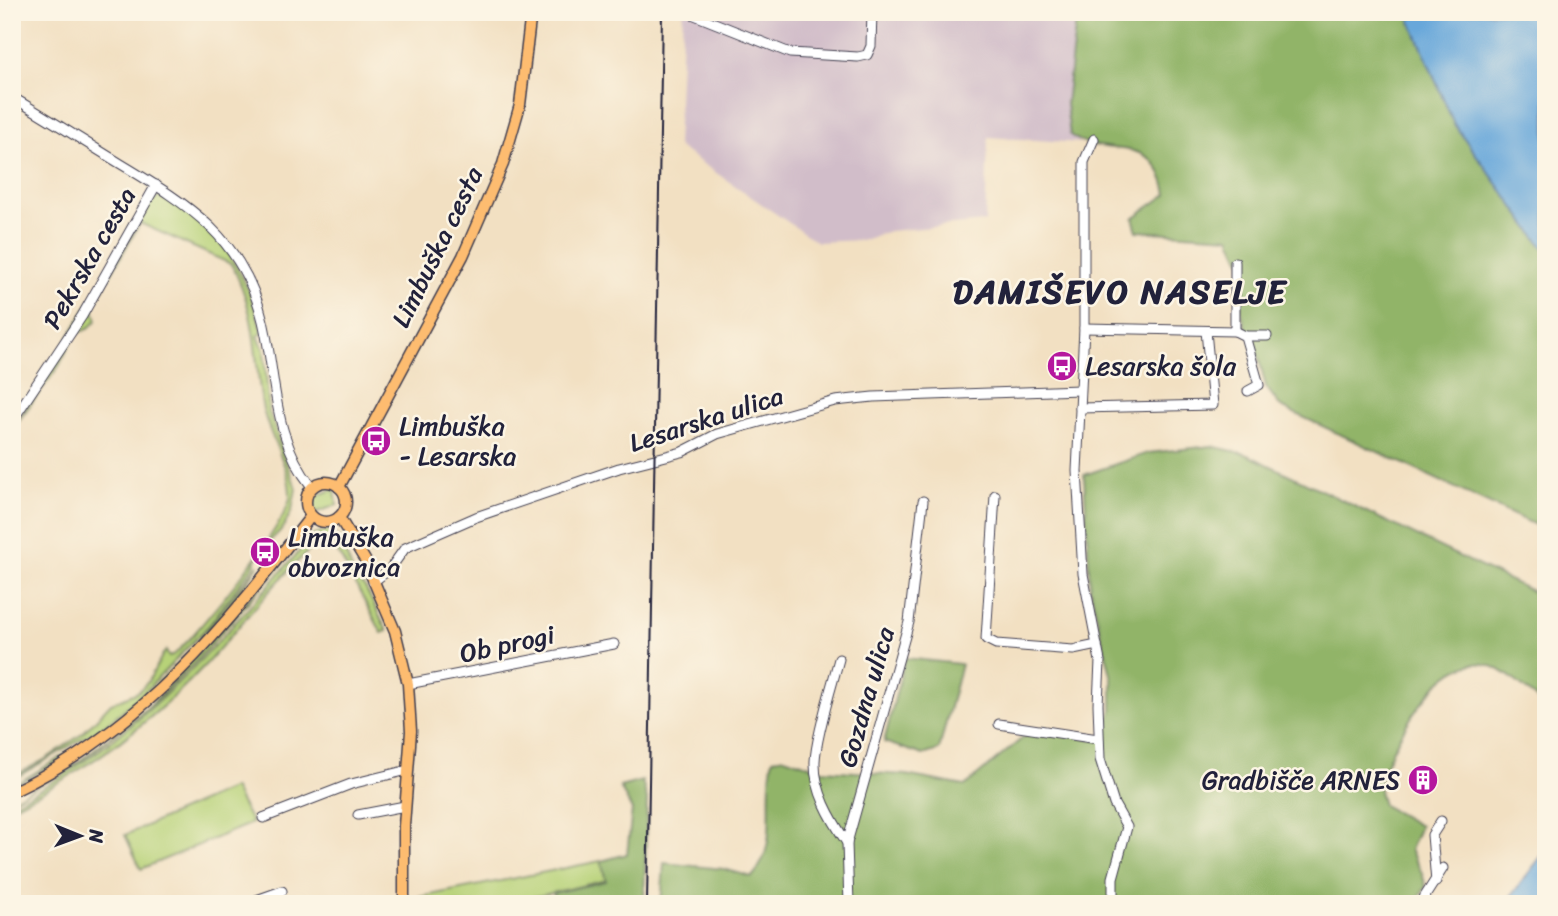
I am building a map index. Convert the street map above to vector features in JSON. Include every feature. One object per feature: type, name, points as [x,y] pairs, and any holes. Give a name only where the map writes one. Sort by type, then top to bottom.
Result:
[{"type":"main road","name":"Limbuška cesta","points":[[340,487],[463,256],[503,164],[520,105],[531,12]]},
{"type":"main road","points":[[329,482],[340,487],[346,502],[339,517],[322,522],[311,516],[305,501],[312,487],[329,482]]},
{"type":"main road","points":[[12,792],[62,765],[119,728],[173,680],[311,516]]},
{"type":"main road","points":[[339,517],[365,559],[395,631],[408,684],[411,730],[405,806],[404,904]]},
{"type":"street","points":[[687,12],[790,53],[858,57],[867,55],[871,46],[872,12]]},
{"type":"street","points":[[12,97],[200,215],[226,243],[243,270],[258,303],[277,412],[286,444],[312,487]]},
{"type":"street","points":[[1094,139],[1084,162],[1084,328],[1077,471],[1083,574],[1101,672],[1098,739],[1114,804],[1128,827],[1113,878],[1113,904]]},
{"type":"street","name":"Pekrska cesta","points":[[12,421],[82,316],[156,185]]},
{"type":"street","points":[[1235,261],[1235,331]]},
{"type":"street","points":[[1084,328],[1235,331],[1245,336],[1267,336]]},
{"type":"street","points":[[1080,408],[1213,405],[1206,331]]},
{"type":"street","points":[[1245,336],[1259,385],[1248,391]]},
{"type":"street","name":"Lesarska ulica","points":[[373,582],[390,569],[405,548],[476,517],[619,468],[682,452],[716,434],[835,401],[873,397],[1080,390]]},
{"type":"street","points":[[995,495],[986,639],[996,644],[1073,649],[1097,645]]},
{"type":"street","name":"Gozdna ulica","points":[[849,904],[847,843],[909,622],[923,501]]},
{"type":"street","name":"Ob progi","points":[[408,684],[614,644]]},
{"type":"street","points":[[839,659],[815,761],[819,789],[830,818],[847,843]]},
{"type":"street","points":[[999,724],[1098,739]]},
{"type":"street","points":[[263,818],[351,784],[408,770]]},
{"type":"street","points":[[358,816],[405,806]]},
{"type":"street","points":[[1436,882],[1433,835],[1441,821]]},
{"type":"street","points":[[1420,904],[1443,868]]},
{"type":"street","points":[[245,904],[282,891]]},
{"type":"shaded area","points":[[683,12],[1077,12],[1066,104],[1070,135],[1081,143],[988,137],[985,222],[889,231],[863,240],[817,242],[677,146]]},
{"type":"green space","points":[[1077,12],[1407,12],[1454,124],[1546,251],[1546,530],[1281,407],[1266,387],[1253,335],[1246,329],[1241,311],[1242,263],[1230,237],[1137,231],[1133,218],[1167,194],[1161,174],[1152,161],[1141,154],[1084,142],[1070,135],[1066,104]]},
{"type":"green space","points":[[160,196],[172,200],[189,212],[216,237],[236,266],[252,298],[262,333],[258,336],[264,350],[269,412],[296,488],[292,510],[283,528],[260,551],[254,565],[209,625],[143,694],[101,728],[12,780],[12,777],[46,759],[82,734],[111,703],[138,692],[148,682],[163,654],[166,651],[169,657],[177,652],[241,576],[275,529],[290,497],[287,473],[262,404],[246,298],[231,264],[140,223],[95,302],[93,308],[97,320],[88,329],[75,334],[59,366],[12,430],[153,199]]},
{"type":"green space","points":[[1211,446],[1246,454],[1546,598],[1546,707],[1497,668],[1471,664],[1453,672],[1420,705],[1385,768],[1379,784],[1383,805],[1420,826],[1410,850],[1426,887],[1414,904],[661,904],[664,863],[724,869],[752,877],[761,864],[769,835],[770,774],[773,759],[785,757],[822,770],[906,775],[965,786],[1031,731],[1103,740],[1112,710],[1112,679],[1090,588],[1084,475],[1148,453]]},
{"type":"green space","points":[[335,489],[337,505],[315,513],[312,502],[314,499]]},
{"type":"green space","points":[[327,531],[340,539],[354,575],[366,589],[387,631],[382,633],[334,545],[323,538],[262,599],[185,686],[140,726],[91,762],[12,807],[12,804],[100,750],[139,718],[211,649],[314,535]]},
{"type":"green space","points":[[308,534],[199,658],[150,707],[80,762],[12,800],[79,761],[149,706]]},
{"type":"green space","points":[[258,565],[205,637],[157,688],[131,711],[74,752],[12,786],[90,740],[142,699],[188,654]]},
{"type":"green space","points":[[905,658],[961,664],[939,750],[923,755],[884,742]]},
{"type":"green space","points":[[642,781],[647,799],[644,904],[556,904],[553,893],[606,881],[601,861],[627,854],[632,810],[620,787]]},
{"type":"green space","points":[[233,788],[252,823],[141,869],[125,835]]},
{"type":"green space","points":[[601,861],[606,880],[505,904],[415,904],[415,898]]},
{"type":"water","points":[[1407,12],[1546,12],[1546,251],[1454,124]]},
{"type":"water","points":[[1546,850],[1546,904],[1505,904]]},
{"type":"railway","points":[[647,904],[662,12]]},
{"type":"place","name":"Lesarska šola","points":[[1062,366]]},
{"type":"place","name":"Limbuška - Lesarska","points":[[376,441]]},
{"type":"place","name":"Limbuška obvoznica","points":[[265,552]]},
{"type":"place","name":"Gradbišče ARNES","points":[[1423,780]]},
{"type":"district","name":"DAMIŠEVO NASELJE","points":[[1120,291]]}]
